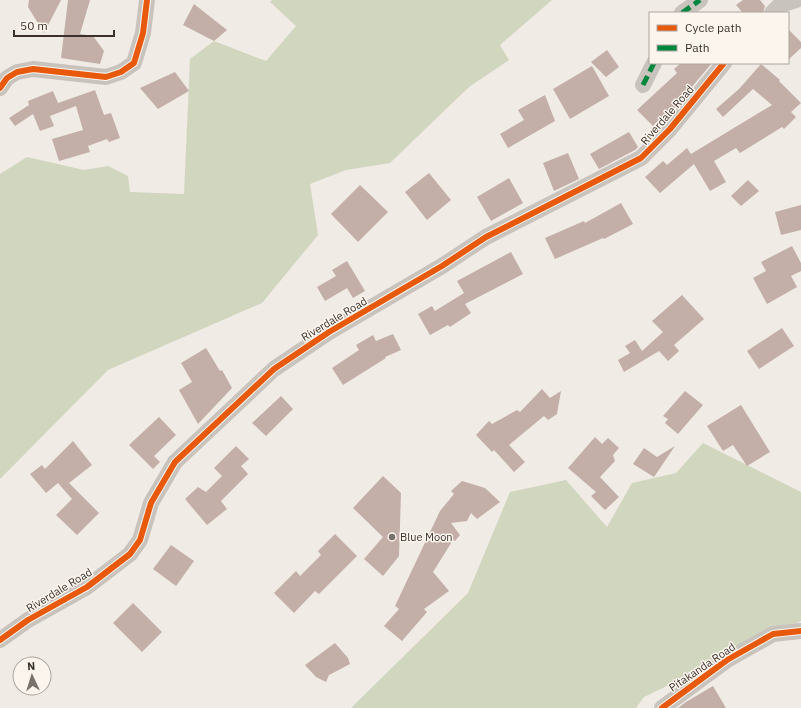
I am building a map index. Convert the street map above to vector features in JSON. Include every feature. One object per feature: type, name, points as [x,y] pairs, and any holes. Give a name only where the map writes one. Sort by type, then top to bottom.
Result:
[{"type":"street","points":[[0,88],[7,78],[18,72],[33,69],[106,77],[121,72],[134,63],[143,33],[147,0]]},
{"type":"street","points":[[683,12],[700,0]]},
{"type":"street","points":[[776,9],[796,0]]},
{"type":"street","points":[[643,85],[654,64]]},
{"type":"street","name":"Riverdale Road","points":[[0,640],[28,620],[87,587],[130,554],[140,540],[152,503],[175,462],[274,369],[329,332],[442,266],[486,237],[641,158],[670,130],[723,64]]},
{"type":"street","name":"Pitakanda Road","points":[[662,708],[734,656],[773,634],[801,631]]},
{"type":"green space","points":[[272,0],[552,0],[500,45],[509,60],[469,87],[390,163],[346,170],[310,184],[318,235],[262,303],[108,370],[0,479],[0,174],[27,157],[84,170],[108,166],[128,176],[130,192],[184,194],[190,59],[214,41],[266,61],[296,26],[270,2]]},
{"type":"green space","points":[[703,443],[801,492],[801,621],[644,697],[636,708],[351,708],[468,593],[510,492],[566,480],[607,527],[632,483],[676,473]]},
{"type":"building","points":[[29,0],[61,0],[44,33],[28,7]]},
{"type":"building","points":[[68,0],[90,0],[80,34],[93,36],[104,51],[100,64],[61,58]]},
{"type":"building","points":[[743,0],[760,0],[765,6],[763,12],[742,12],[736,5]]},
{"type":"building","points":[[194,4],[227,30],[214,41],[183,25]]},
{"type":"building","points":[[789,30],[801,42],[801,48],[789,59]]},
{"type":"building","points":[[607,50],[619,67],[606,77],[591,62]]},
{"type":"building","points":[[680,64],[711,64],[676,104],[677,105],[667,118],[665,115],[653,126],[637,110],[677,73],[674,69]]},
{"type":"building","points":[[761,64],[780,80],[779,81],[801,103],[791,112],[796,117],[784,129],[782,127],[740,153],[736,148],[714,161],[726,182],[710,191],[694,164],[660,193],[645,177],[663,161],[667,165],[687,148],[691,154],[772,105],[753,89],[723,117],[716,109],[739,89]]},
{"type":"building","points":[[592,66],[609,96],[570,119],[553,89]]},
{"type":"building","points":[[175,72],[189,91],[158,109],[140,88]]},
{"type":"building","points":[[95,90],[104,115],[111,113],[120,138],[109,142],[107,139],[88,146],[90,152],[59,161],[52,139],[83,130],[76,106],[50,116],[54,126],[40,131],[33,114],[15,126],[9,118],[29,105],[28,101],[53,91],[58,103]]},
{"type":"building","points":[[545,95],[555,121],[508,148],[500,134],[524,120],[518,110]]},
{"type":"building","points":[[629,132],[638,147],[599,169],[590,154]]},
{"type":"building","points":[[568,153],[579,179],[554,191],[543,163]]},
{"type":"building","points":[[429,173],[451,200],[427,220],[405,192]]},
{"type":"building","points":[[509,178],[523,203],[491,221],[477,197]]},
{"type":"building","points":[[748,180],[759,191],[741,206],[731,196]]},
{"type":"building","points":[[360,185],[388,212],[358,242],[331,214]]},
{"type":"building","points":[[621,203],[633,224],[604,239],[603,238],[555,259],[545,238],[584,221],[585,223]]},
{"type":"building","points":[[801,205],[801,230],[781,235],[775,212]]},
{"type":"building","points":[[792,246],[801,263],[801,271],[791,276],[797,287],[767,304],[753,278],[766,271],[761,262]]},
{"type":"building","points":[[511,252],[523,274],[465,304],[471,313],[450,327],[448,325],[430,335],[418,314],[432,306],[435,311],[464,293],[457,281]]},
{"type":"building","points":[[347,261],[365,291],[353,298],[347,288],[325,301],[317,287],[336,276],[332,270]]},
{"type":"building","points":[[682,295],[704,319],[674,345],[679,351],[668,361],[659,351],[624,372],[618,360],[630,353],[625,346],[635,340],[642,351],[663,332],[652,321]]},
{"type":"building","points":[[782,328],[794,346],[759,369],[747,351]]},
{"type":"building","points":[[393,334],[401,350],[385,357],[386,358],[343,385],[332,368],[359,350],[356,345],[373,335],[376,341]]},
{"type":"building","points":[[206,348],[220,371],[222,370],[232,388],[198,424],[179,390],[192,382],[181,363]]},
{"type":"building","points":[[542,389],[550,398],[561,391],[557,414],[548,420],[544,416],[509,445],[525,462],[514,472],[494,450],[492,452],[476,435],[489,421],[492,424],[517,410],[520,412]]},
{"type":"building","points":[[685,391],[703,405],[678,434],[665,423],[668,419],[663,416]]},
{"type":"building","points":[[281,396],[293,409],[266,436],[252,423]]},
{"type":"building","points":[[741,405],[770,452],[747,466],[733,445],[723,451],[707,426]]},
{"type":"building","points":[[159,417],[176,435],[154,456],[160,462],[153,469],[129,445]]},
{"type":"building","points":[[595,437],[602,444],[608,438],[619,448],[613,455],[615,461],[600,477],[619,497],[605,510],[591,496],[596,492],[568,468]]},
{"type":"building","points":[[73,441],[92,465],[69,483],[99,513],[77,535],[56,515],[72,499],[58,483],[46,493],[30,474],[42,465],[45,469]]},
{"type":"building","points":[[236,446],[249,459],[241,466],[248,474],[221,501],[227,509],[207,525],[185,499],[198,487],[206,492],[222,476],[214,468]]},
{"type":"building","points":[[675,446],[654,477],[633,464],[644,448],[657,457]]},
{"type":"building","points":[[383,476],[401,493],[399,556],[383,576],[364,559],[383,537],[353,508]]},
{"type":"building","points":[[462,481],[485,488],[500,502],[477,519],[471,513],[467,521],[451,523],[460,535],[455,541],[453,540],[433,572],[449,591],[424,609],[427,612],[402,641],[384,626],[399,609],[395,606],[440,511],[454,494],[451,491]]},
{"type":"building","points":[[335,534],[357,556],[319,594],[315,591],[294,613],[274,593],[296,571],[300,576],[321,555],[318,551]]},
{"type":"building","points":[[171,545],[194,561],[176,586],[153,569]]},
{"type":"building","points":[[133,603],[162,632],[142,652],[113,623]]},
{"type":"building","points":[[335,643],[348,658],[350,664],[329,675],[326,682],[316,677],[305,665]]},
{"type":"building","points":[[713,686],[726,708],[678,708],[686,702]]},
{"type":"marked path","points":[[683,12],[700,0]]},
{"type":"marked path","points":[[643,85],[654,64]]},
{"type":"cycle path","points":[[0,88],[7,78],[17,72],[33,69],[106,77],[121,72],[134,63],[143,33],[147,0]]},
{"type":"cycle path","points":[[0,640],[28,620],[87,587],[130,554],[140,540],[151,503],[175,462],[274,369],[329,332],[442,266],[486,237],[641,158],[670,129],[723,64]]},
{"type":"cycle path","points":[[662,708],[727,660],[773,634],[801,631]]},
{"type":"place","name":"Blue Moon","points":[[392,537]]}]
